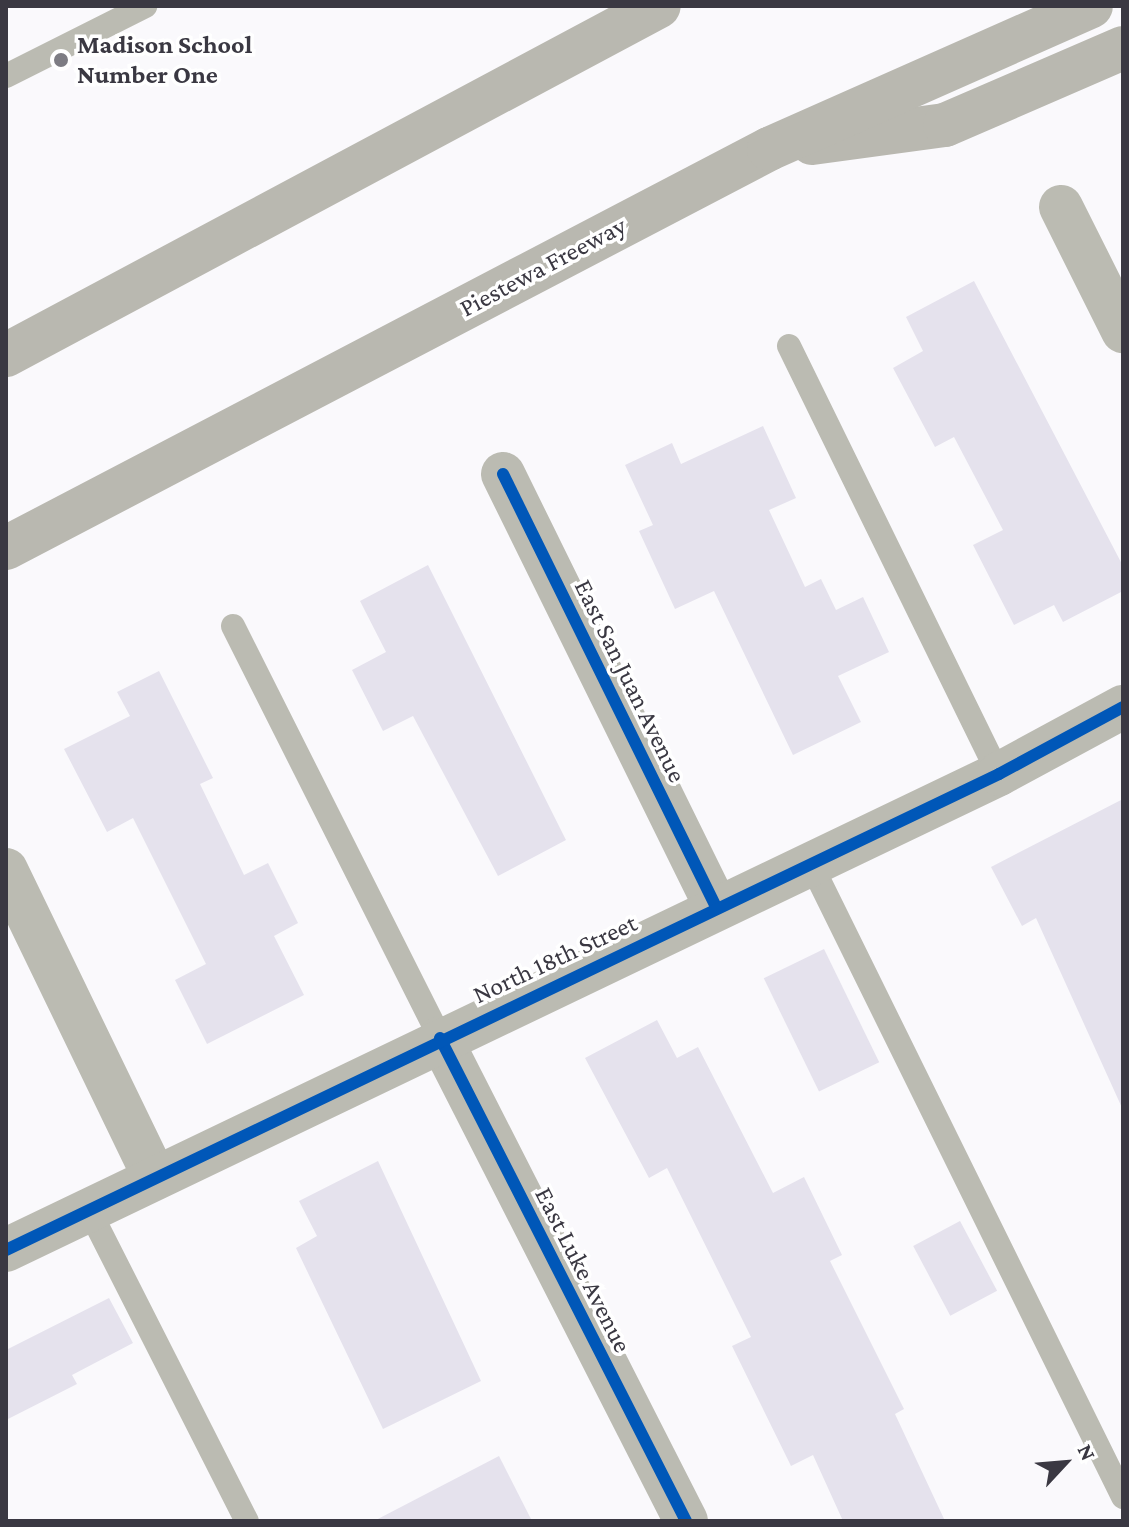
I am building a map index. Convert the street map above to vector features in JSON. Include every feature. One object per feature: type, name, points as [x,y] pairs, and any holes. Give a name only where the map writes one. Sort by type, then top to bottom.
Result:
[{"type":"highway","points":[[6,355],[659,6]]},
{"type":"highway","name":"Piestewa Freeway","points":[[6,548],[769,149],[1091,6]]},
{"type":"highway","points":[[769,149],[945,125],[1123,48]]},
{"type":"street","points":[[1061,207],[1123,331]]},
{"type":"street","name":"East San Juan Avenue","points":[[503,474],[716,907]]},
{"type":"street","name":"North 18th Street","points":[[6,1250],[440,1038],[999,774],[1123,707]]},
{"type":"street","points":[[6,870],[155,1178]]},
{"type":"street","name":"East Luke Avenue","points":[[440,1038],[686,1521]]},
{"type":"lane","points":[[6,76],[145,6]]},
{"type":"lane","points":[[789,346],[999,774]]},
{"type":"lane","points":[[233,626],[440,1038]]},
{"type":"lane","points":[[810,862],[1123,1497]]},
{"type":"lane","points":[[89,1210],[247,1521]]},
{"type":"building","points":[[974,281],[1123,566],[1123,591],[1063,622],[1054,605],[1014,625],[973,545],[1003,530],[954,437],[935,447],[893,368],[923,351],[906,317]]},
{"type":"building","points":[[763,426],[796,498],[769,510],[805,587],[821,579],[836,610],[863,597],[889,652],[838,676],[861,722],[793,755],[714,591],[675,609],[639,531],[653,525],[625,465],[672,443],[681,464]]},
{"type":"building","points":[[428,565],[566,840],[498,876],[413,716],[383,731],[352,670],[386,652],[360,601]]},
{"type":"building","points":[[159,671],[213,778],[200,784],[244,875],[268,863],[298,923],[274,936],[304,995],[207,1044],[175,980],[206,964],[133,818],[107,832],[64,749],[130,716],[117,692]]},
{"type":"building","points":[[1123,799],[1123,1110],[1036,918],[1022,926],[991,867]]},
{"type":"building","points":[[824,949],[879,1062],[819,1092],[764,978]]},
{"type":"building","points":[[657,1020],[677,1058],[698,1047],[773,1193],[804,1177],[842,1255],[830,1261],[904,1409],[895,1414],[945,1521],[843,1521],[813,1455],[791,1466],[732,1346],[751,1337],[667,1168],[649,1178],[585,1058]]},
{"type":"building","points":[[378,1161],[481,1381],[383,1429],[296,1248],[317,1236],[299,1201]]},
{"type":"building","points":[[960,1221],[997,1291],[950,1316],[913,1246]]},
{"type":"building","points":[[109,1298],[133,1343],[72,1375],[77,1384],[6,1420],[6,1350]]},
{"type":"building","points":[[499,1456],[532,1521],[374,1521]]},
{"type":"cycle path","points":[[503,474],[716,907]]},
{"type":"cycle path","points":[[6,1250],[999,774],[1123,707]]},
{"type":"cycle path","points":[[440,1038],[686,1521]]},
{"type":"place","name":"Madison School Number One","points":[[61,60]]}]
